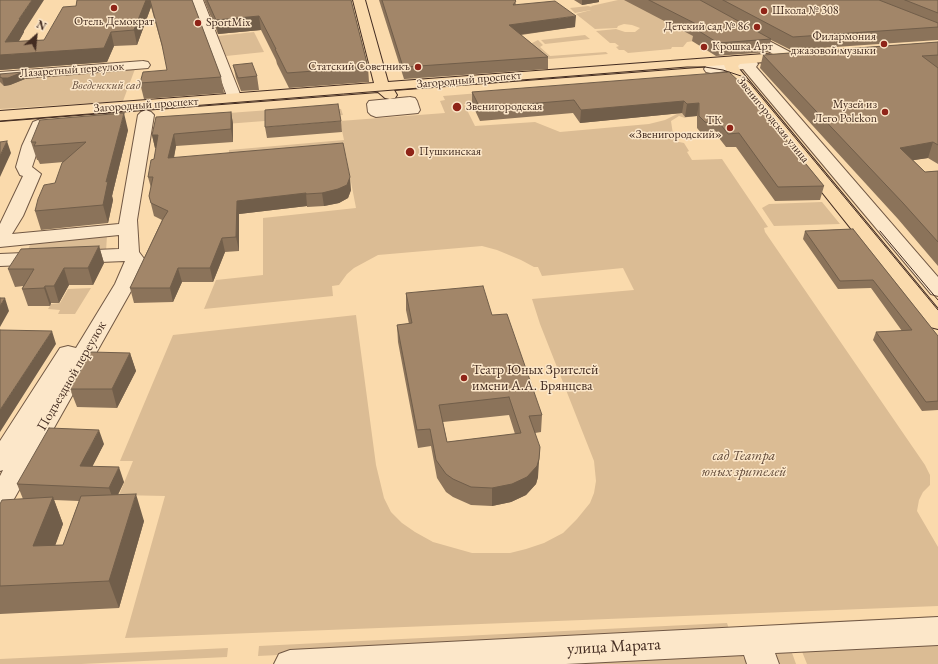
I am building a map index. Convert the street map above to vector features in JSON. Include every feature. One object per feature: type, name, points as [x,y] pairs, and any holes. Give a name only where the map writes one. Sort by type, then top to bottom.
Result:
[{"type":"main road","points":[[358,0],[391,89]]},
{"type":"main road","points":[[370,0],[384,47]]},
{"type":"main road","name":"Загородный проспект","points":[[0,116],[235,98],[712,69],[798,57]]},
{"type":"main road","name":"Загородный проспект","points":[[0,128],[146,115],[391,89],[737,65]]},
{"type":"main road","name":"Звенигородская улица","points":[[737,65],[938,323]]},
{"type":"street","points":[[197,0],[235,98]]},
{"type":"street","points":[[733,23],[798,57]]},
{"type":"street","name":"Загородный проспект","points":[[737,65],[798,57]]},
{"type":"street","name":"Лазаретный переулок","points":[[0,76],[144,65]]},
{"type":"street","name":"Звенигородская улица","points":[[737,65],[938,290]]},
{"type":"street","name":"Подъездной переулок","points":[[0,462],[89,318],[109,284],[119,261],[125,254],[128,220],[146,115]]},
{"type":"street","points":[[0,240],[14,216],[32,174],[26,171],[24,167],[38,125]]},
{"type":"street","points":[[0,240],[128,229]]},
{"type":"street","points":[[0,260],[125,254]]},
{"type":"street","name":"Подъездной переулок","points":[[0,499],[125,284],[135,260],[125,254]]},
{"type":"street","name":"улица Марата","points":[[290,664],[759,652],[938,631]]},
{"type":"green space","points":[[618,0],[635,0],[701,40],[687,42],[683,47],[628,53],[624,50],[619,50],[616,47],[619,46],[615,43],[610,43],[596,31],[616,29],[625,32],[635,32],[640,28],[624,24],[618,26],[617,28],[595,29],[576,14],[591,10],[575,13],[570,8],[592,7],[591,6]]},
{"type":"green space","points":[[254,32],[264,52],[226,56],[218,36]]},
{"type":"green space","points":[[585,35],[590,39],[545,44],[541,40]]},
{"type":"green space","points":[[538,40],[543,45],[540,47],[550,56],[606,52],[608,54],[549,59],[543,57],[531,47],[532,43]]},
{"type":"green space","name":"Введенский сад","points":[[135,69],[123,101],[0,109],[0,78]]},
{"type":"green space","name":"сад Театра юных зрителей","points":[[700,75],[726,84],[464,104],[475,126],[535,122],[560,132],[649,124],[665,120],[683,111],[685,117],[691,116],[685,118],[679,116],[671,121],[674,141],[684,143],[692,160],[722,159],[768,227],[764,228],[765,232],[925,465],[930,475],[930,485],[923,492],[919,500],[917,511],[938,547],[938,606],[125,638],[165,496],[119,495],[133,461],[120,461],[173,335],[356,315],[376,465],[384,498],[391,512],[402,523],[433,542],[472,553],[510,553],[526,549],[544,543],[563,533],[590,503],[594,493],[596,481],[594,461],[540,324],[532,299],[634,290],[623,268],[542,276],[538,267],[534,267],[497,250],[482,246],[378,255],[354,268],[347,274],[339,285],[332,286],[333,296],[204,309],[216,280],[263,275],[263,218],[356,208],[346,156],[300,160],[229,161],[229,150],[344,140],[340,121],[445,113],[440,101],[445,100],[443,96]]},
{"type":"green space","points":[[337,105],[338,109],[341,109],[343,115],[173,128],[175,117]]},
{"type":"green space","points":[[822,202],[840,224],[774,226],[762,208],[769,204]]},
{"type":"green space","points":[[107,235],[106,252],[26,255],[31,242]]},
{"type":"green space","points":[[91,288],[75,314],[58,314],[60,310],[48,309],[51,304],[60,303],[68,289]]},
{"type":"green space","points":[[938,616],[938,621],[793,629],[790,623]]},
{"type":"green space","points":[[727,623],[730,632],[258,656],[259,646]]},
{"type":"green space","points":[[938,642],[938,664],[807,664],[801,649]]},
{"type":"green space","points":[[228,648],[227,657],[81,664],[0,664],[0,659]]},
{"type":"green space","points":[[791,650],[796,664],[776,664],[776,656],[778,653]]},
{"type":"green space","points":[[741,655],[749,664],[502,664]]},
{"type":"building","points":[[0,0],[32,0],[5,42],[44,40],[63,7],[76,6],[77,0],[146,0],[134,30],[111,32],[104,48],[0,55]]},
{"type":"building","points":[[150,0],[192,0],[221,77],[140,83],[143,72],[167,70]]},
{"type":"building","points":[[207,0],[351,0],[368,67],[287,73],[259,16],[216,20]]},
{"type":"building","points":[[382,0],[515,0],[516,1],[513,5],[555,1],[576,16],[509,25],[548,57],[403,67]]},
{"type":"building","points":[[649,0],[700,0],[771,39],[718,43],[694,28],[702,27]]},
{"type":"building","points":[[723,0],[879,0],[938,23],[938,27],[793,37]]},
{"type":"building","points":[[905,0],[938,0],[938,13]]},
{"type":"building","points":[[938,42],[938,55],[922,56],[938,68],[938,145],[933,142],[900,148],[925,172],[938,171],[938,242],[763,55]]},
{"type":"building","points":[[252,63],[257,76],[238,78],[233,65]]},
{"type":"building","points":[[23,72],[8,78],[0,77],[0,74]]},
{"type":"building","points":[[729,72],[744,86],[742,86],[824,186],[778,187],[739,133],[728,134],[721,125],[705,122],[699,116],[699,103],[687,104],[684,101],[581,110],[574,100],[480,108],[472,92]]},
{"type":"building","points":[[338,104],[341,121],[265,127],[265,110]]},
{"type":"building","points":[[231,112],[231,129],[174,134],[168,158],[343,143],[350,177],[347,185],[322,193],[306,193],[237,201],[236,237],[222,238],[210,268],[178,268],[170,288],[130,288],[168,211],[151,203],[149,196],[153,177],[148,177],[151,160],[154,159],[158,135],[152,135],[156,117]]},
{"type":"building","points":[[124,113],[106,182],[108,181],[103,205],[35,211],[44,185],[55,183],[62,163],[86,142],[34,146],[36,142],[31,142],[40,120]]},
{"type":"building","points":[[7,141],[0,156],[0,142]]},
{"type":"building","points":[[853,229],[938,336],[938,401],[926,402],[876,332],[912,330],[873,280],[840,281],[805,231]]},
{"type":"building","points":[[99,246],[88,268],[64,268],[54,286],[22,289],[34,269],[8,269],[21,249]]},
{"type":"building","name":"Театр Юных Зрителей имени А.А. Брянцева","points":[[483,286],[492,315],[507,314],[542,415],[529,416],[540,447],[537,466],[527,477],[512,484],[492,488],[471,487],[453,479],[446,474],[436,460],[430,429],[417,430],[397,325],[412,323],[406,293]],"holes":[[[509,397],[521,433],[447,442],[439,405]]]},
{"type":"building","points":[[0,298],[5,298],[0,306]]},
{"type":"building","points":[[0,330],[52,331],[0,410]]},
{"type":"building","points":[[91,352],[130,353],[112,389],[70,389]]},
{"type":"building","points":[[49,428],[99,430],[80,466],[119,467],[109,488],[17,484]]},
{"type":"building","points":[[136,494],[109,581],[0,586],[0,504],[2,500],[53,497],[33,546],[63,545],[81,496]]},
{"type":"tram line","points":[[0,121],[687,67],[705,67],[723,70],[741,76],[749,82],[938,310]]},
{"type":"tram line","points":[[880,231],[938,300]]},
{"type":"place","name":"Отель Демократ","points":[[114,8]]},
{"type":"place","name":"Школа № 308","points":[[764,11]]},
{"type":"place","name":"SportMix","points":[[198,23]]},
{"type":"place","name":"Детский сад № 86","points":[[757,27]]},
{"type":"place","name":"Филармония джазовой музыки","points":[[884,44]]},
{"type":"place","name":"Крошка Арт","points":[[704,47]]},
{"type":"place","name":"Статский Советникъ","points":[[418,67]]},
{"type":"place","name":"Звенигородская","points":[[457,107]]},
{"type":"place","name":"Музей из Лего Polekon","points":[[885,112]]},
{"type":"place","name":"ТК «Звенигородский»","points":[[730,128]]},
{"type":"place","name":"Пушкинская","points":[[410,152]]},
{"type":"place","name":"Театр Юных Зрителей имени А.А. Брянцева","points":[[464,378]]}]
